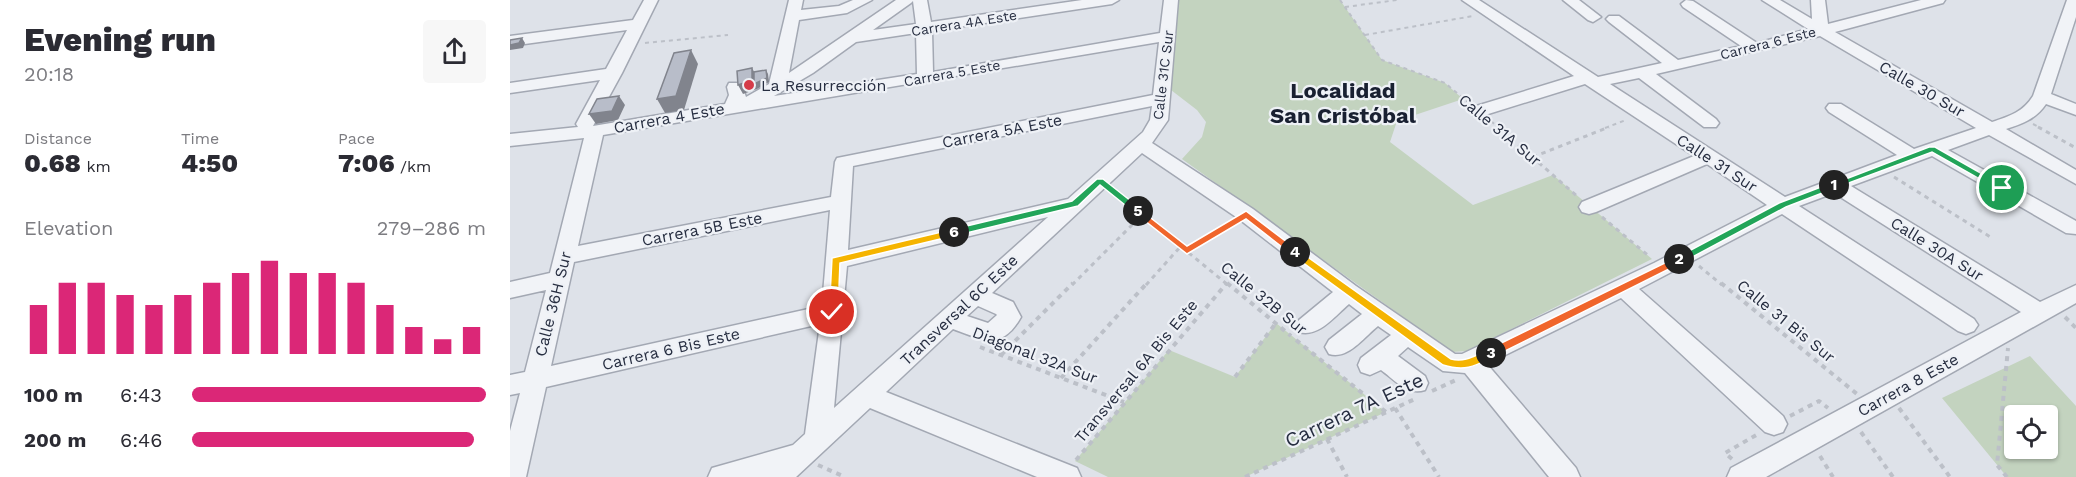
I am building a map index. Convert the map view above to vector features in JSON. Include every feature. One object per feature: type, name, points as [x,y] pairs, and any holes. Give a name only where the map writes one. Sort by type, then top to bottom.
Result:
[{"type":"street","name":"Calle 36H Sur","points":[[512,477],[565,256],[588,131],[626,45],[651,0]]},
{"type":"street","points":[[777,88],[794,8],[842,10],[865,0]]},
{"type":"street","name":"Carrera 4 Este","points":[[510,140],[588,131],[733,107],[777,88],[906,0]]},
{"type":"street","points":[[920,0],[924,29],[925,78]]},
{"type":"street","name":"Carrera 4A Este","points":[[851,38],[1112,0]]},
{"type":"street","name":"Calle 31C Sur","points":[[1141,144],[1156,128],[1171,0]]},
{"type":"street","name":"Calle 31 Sur","points":[[1469,0],[1966,325]]},
{"type":"street","points":[[1570,0],[1593,17]]},
{"type":"street","name":"Calle 30 Sur","points":[[1769,0],[2076,178]]},
{"type":"street","points":[[1818,0],[1821,31]]},
{"type":"street","name":"Carrera 6 Este","points":[[1479,111],[1593,79],[1642,72],[1755,48],[1938,0]]},
{"type":"street","points":[[1688,4],[1755,48]]},
{"type":"street","points":[[1141,144],[1246,214],[1348,292],[1447,362],[1474,367],[1783,205],[1932,148],[2021,118],[2032,110],[2042,96],[2072,14]]},
{"type":"street","points":[[1614,19],[1675,64]]},
{"type":"street","points":[[510,41],[637,24]]},
{"type":"street","name":"Carrera 5 Este","points":[[733,107],[925,78],[1168,36]]},
{"type":"street","points":[[1642,72],[1710,123]]},
{"type":"street","points":[[510,88],[614,73]]},
{"type":"street","points":[[733,107],[738,95],[735,87]]},
{"type":"street","points":[[2042,96],[2076,110]]},
{"type":"street","name":"Carrera 5A Este","points":[[839,202],[844,162],[1161,99]]},
{"type":"street","points":[[1835,108],[1912,156]]},
{"type":"street","name":"Transversal 6C Este","points":[[777,477],[1141,144]]},
{"type":"street","points":[[1932,148],[2073,228]]},
{"type":"street","points":[[1589,207],[1708,157]]},
{"type":"street","name":"Calle 30A Sur","points":[[1835,185],[2040,313]]},
{"type":"street","points":[[722,477],[809,447],[832,312],[839,202]]},
{"type":"street","name":"Carrera 5B Este","points":[[565,256],[839,202]]},
{"type":"street","points":[[835,261],[1075,204]]},
{"type":"street","points":[[510,290],[559,279]]},
{"type":"street","points":[[1623,287],[1774,424]]},
{"type":"street","points":[[1306,326],[1348,292]]},
{"type":"street","name":"Carrera 8 Este","points":[[1741,477],[2076,293]]},
{"type":"street","points":[[950,319],[989,333],[1009,317],[1005,308],[974,296]]},
{"type":"street","name":"Carrera 6 Bis Este","points":[[510,385],[832,312]]},
{"type":"street","points":[[1337,347],[1378,313]]},
{"type":"street","points":[[1408,334],[1376,360],[1416,383]]},
{"type":"street","points":[[1474,367],[1566,477]]},
{"type":"street","points":[[866,395],[1065,476]]},
{"type":"path","name":"Calle 31A Sur","points":[[1340,0],[1382,60],[1445,83],[1662,268]]},
{"type":"path","points":[[1345,8],[1397,0]]},
{"type":"path","points":[[1365,35],[1490,14]]},
{"type":"path","points":[[626,45],[728,34]]},
{"type":"path","points":[[1533,157],[1642,113]]},
{"type":"path","points":[[2021,118],[2076,148]]},
{"type":"path","points":[[1879,168],[1992,238]]},
{"type":"path","name":"Calle 32B Sur","points":[[1100,181],[1386,412]]},
{"type":"path","points":[[1187,251],[1246,214]]},
{"type":"path","points":[[1001,355],[1142,215]]},
{"type":"path","points":[[1061,378],[1181,246]]},
{"type":"path","name":"Calle 31 Bis Sur","points":[[1686,256],[1871,406]]},
{"type":"path","name":"Transversal 6A Bis Este","points":[[1065,476],[1124,402],[1227,283]]},
{"type":"path","points":[[1235,377],[1276,323]]},
{"type":"path","points":[[2007,477],[1997,465],[2010,329]]},
{"type":"path","name":"Diagonal 32A Sur","points":[[979,347],[1124,402]]},
{"type":"path","name":"Carrera 7A Este","points":[[1245,477],[1395,408],[1474,367]]},
{"type":"path","points":[[1871,406],[1893,477]]},
{"type":"path","points":[[1871,406],[1950,477]]},
{"type":"path","points":[[1395,408],[1439,477]]},
{"type":"path","points":[[1327,439],[1347,477]]},
{"type":"path","points":[[1809,440],[1833,477]]},
{"type":"path","points":[[809,447],[845,477]]},
{"type":"green space","points":[[1178,0],[1340,0],[1382,60],[1445,83],[1463,99],[1397,121],[1390,142],[1473,205],[1553,175],[1652,259],[1467,351],[1452,352],[1182,159],[1202,137],[1206,122],[1197,110],[1171,90]]},
{"type":"green space","points":[[1276,323],[1386,412],[1245,477],[1108,477],[1075,461],[1169,350],[1235,377]]},
{"type":"green space","points":[[2030,356],[2076,406],[2076,477],[2007,477],[1942,398]]},
{"type":"building","points":[[522,38],[519,43],[510,45],[510,40]]},
{"type":"building","points":[[691,50],[676,96],[657,99],[674,53]]},
{"type":"building","points":[[752,68],[752,80],[738,85],[737,71]]},
{"type":"building","points":[[766,70],[767,78],[754,84],[754,72]]},
{"type":"building","points":[[619,96],[612,111],[589,114],[597,99]]},
{"type":"place","name":"La Resurrección","points":[[749,85]]},
{"type":"district","name":"Localidad San Cristóbal","points":[[1343,102]]},
{"type":"route","points":[[832,312],[835,261],[1075,204],[1100,181],[1187,251],[1246,214],[1348,292],[1442,359],[1458,365],[1471,363],[1783,205],[1932,148],[2002,188]]}]
